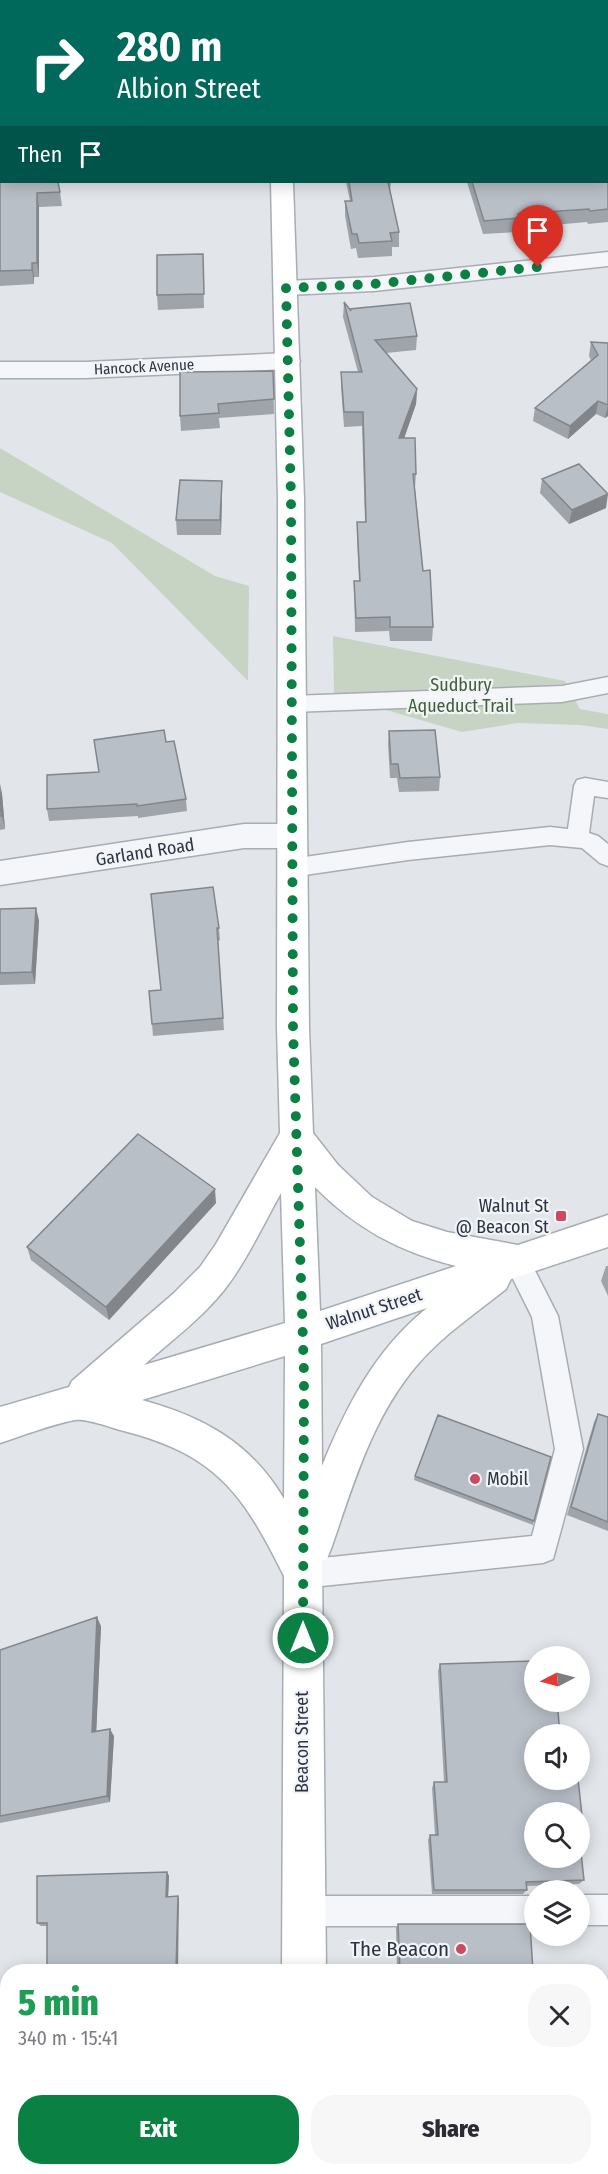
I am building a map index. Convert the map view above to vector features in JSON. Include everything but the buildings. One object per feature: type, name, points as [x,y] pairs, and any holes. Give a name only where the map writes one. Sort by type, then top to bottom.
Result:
[{"type":"main road","name":"Beacon Street","points":[[282,183],[288,361],[291,852],[296,1136],[303,1333],[304,1964]]},
{"type":"main road","points":[[76,1401],[186,1306],[212,1278],[228,1255],[296,1136],[329,1180],[343,1194],[376,1219],[399,1231],[446,1248],[517,1261]]},
{"type":"main road","name":"Walnut Street","points":[[0,1425],[244,1353],[608,1231]]},
{"type":"main road","points":[[303,1574],[349,1442],[359,1419],[381,1385],[405,1352],[424,1333],[517,1261]]},
{"type":"main road","points":[[76,1401],[163,1423],[188,1432],[216,1449],[252,1483],[266,1504],[303,1574]]},
{"type":"street","points":[[286,288],[374,284],[608,259]]},
{"type":"street","name":"Hancock Avenue","points":[[0,370],[85,370],[288,361]]},
{"type":"street","name":"Garland Road","points":[[0,873],[244,836],[291,852]]},
{"type":"lane","points":[[291,704],[562,694],[608,685]]},
{"type":"lane","points":[[577,838],[585,786],[608,790]]},
{"type":"lane","points":[[291,852],[535,837],[577,838],[590,842],[608,857]]},
{"type":"lane","points":[[303,1574],[543,1549],[569,1449],[545,1316],[517,1261]]},
{"type":"lane","points":[[590,1910],[608,1910]]},
{"type":"lane","points":[[303,1911],[524,1911]]},
{"type":"green space","points":[[0,448],[215,576],[249,586],[248,681],[112,543],[0,492]]},
{"type":"green space","name":"Sudbury Aqueduct Trail","points":[[333,636],[565,681],[580,709],[608,714],[608,729],[580,725],[517,723],[462,732],[334,695]]},
{"type":"place","name":"Walnut St @ Beacon St","points":[[561,1216]]},
{"type":"place","name":"Mobil","points":[[475,1479]]},
{"type":"place","name":"The Beacon","points":[[461,1949]]},
{"type":"route","points":[[303,1638],[304,1374],[293,1028],[291,499],[286,288],[374,284],[538,267]]}]
